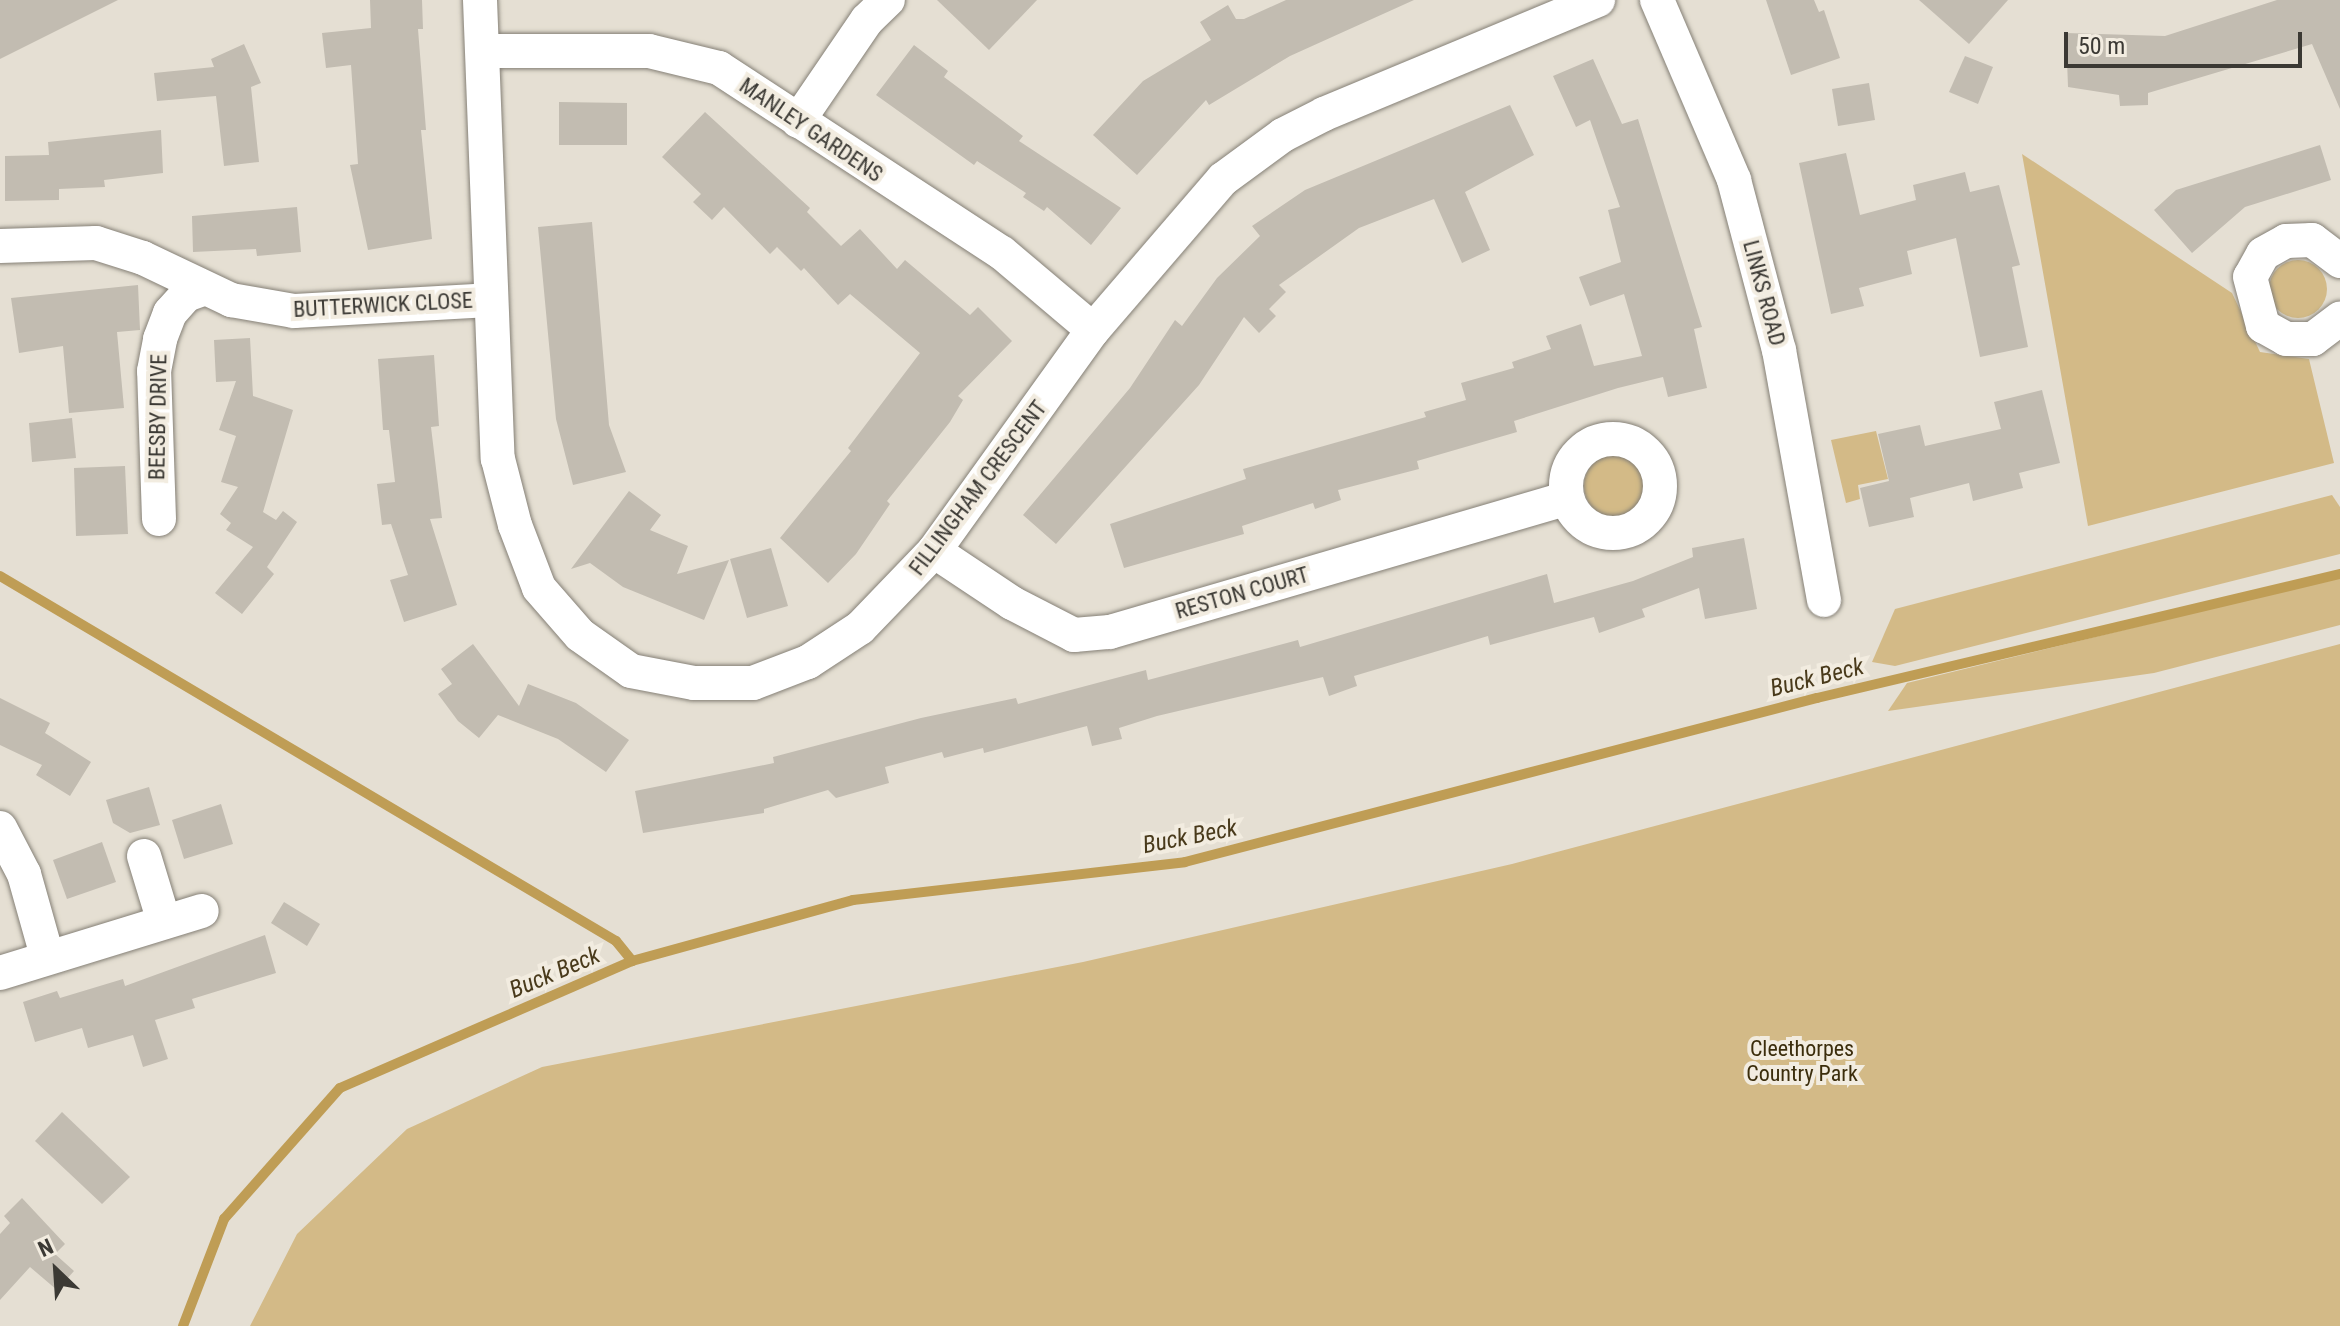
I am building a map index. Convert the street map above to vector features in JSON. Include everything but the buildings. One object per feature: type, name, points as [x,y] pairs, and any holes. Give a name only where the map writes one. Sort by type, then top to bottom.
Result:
[{"type":"street","name":"FILLINGHAM CRESCENT","points":[[480,0],[485,51],[490,300],[498,459],[515,525],[539,588],[580,635],[631,671],[694,683],[753,683],[808,662],[860,628],[934,551],[1093,330],[1223,179],[1283,135],[1598,0]]},
{"type":"street","points":[[798,121],[867,20],[888,0]]},
{"type":"street","name":"LINKS ROAD","points":[[1657,0],[1734,180],[1779,350],[1824,600]]},
{"type":"street","name":"MANLEY GARDENS","points":[[485,51],[649,51],[719,68],[1002,253],[1093,330]]},
{"type":"street","points":[[2340,261],[2312,240],[2286,241],[2263,254],[2250,277],[2263,326],[2286,339],[2313,339],[2340,319]]},
{"type":"street","name":"BUTTERWICK CLOSE","points":[[0,246],[96,243],[256,306],[294,311],[490,300]]},
{"type":"street","name":"BEESBY DRIVE","points":[[159,519],[154,371],[160,339],[170,313],[186,295],[205,288]]},
{"type":"street","name":"RESTON COURT","points":[[934,551],[1012,603],[1074,635],[1110,632],[1567,498]]},
{"type":"street","points":[[0,828],[24,874],[47,956]]},
{"type":"street","points":[[144,856],[164,922]]},
{"type":"street","points":[[0,973],[47,956],[202,911]]},
{"type":"green space","points":[[2022,154],[2232,293],[2260,352],[2309,359],[2334,463],[2088,526]]},
{"type":"green space","points":[[2298,260],[2319,268],[2327,289],[2319,310],[2298,318],[2277,310],[2269,289],[2277,268]]},
{"type":"green space","points":[[1876,431],[1888,479],[1858,485],[1860,499],[1846,503],[1831,440]]},
{"type":"green space","points":[[1616,454],[1628,456],[1639,463],[1646,474],[1646,498],[1639,509],[1628,516],[1616,518],[1604,516],[1593,509],[1586,498],[1584,486],[1586,474],[1593,463],[1604,456]]},
{"type":"green space","points":[[2332,495],[2340,507],[2340,554],[1895,666],[1872,662],[1895,609]]},
{"type":"green space","points":[[2340,577],[2340,625],[2154,673],[1888,711],[1907,683]]},
{"type":"green space","name":"Cleethorpes Country Park","points":[[2340,644],[2340,1326],[250,1326],[297,1234],[407,1129],[542,1067],[1083,962],[1512,864]]},
{"type":"waterway","name":"Buck Beck","points":[[183,1326],[224,1219],[340,1088],[632,961],[853,900],[1185,862],[1817,698],[2340,574]]},
{"type":"waterway","points":[[0,576],[616,941],[632,961]]}]
